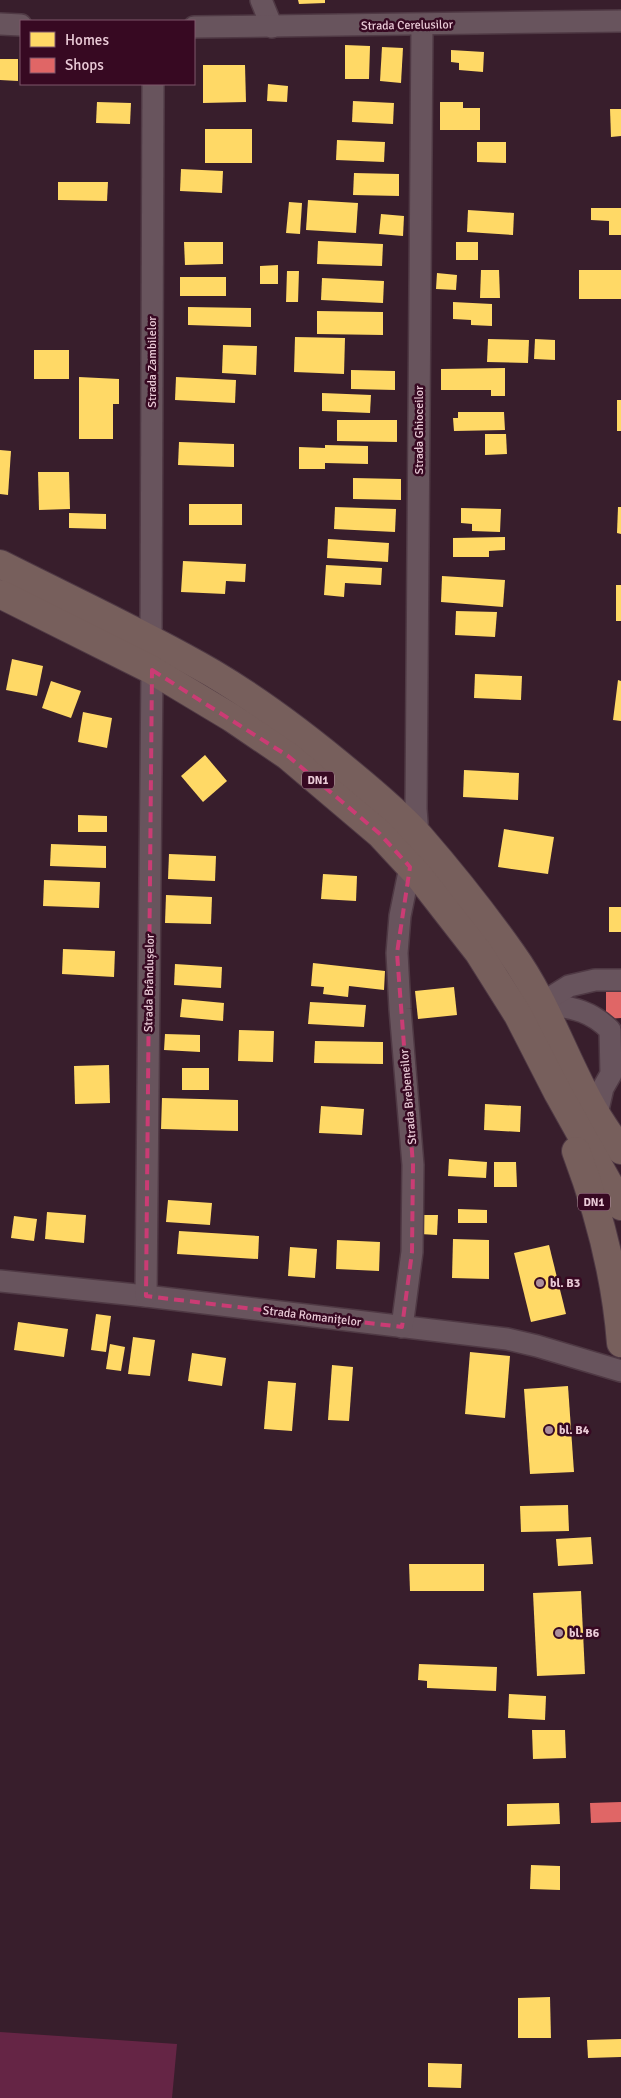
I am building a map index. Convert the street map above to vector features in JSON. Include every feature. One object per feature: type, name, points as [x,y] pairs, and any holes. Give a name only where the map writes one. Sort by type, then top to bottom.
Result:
[{"type":"highway","name":"DN1","points":[[0,564],[212,673],[270,710],[324,750],[380,798],[418,835],[471,898],[514,957],[542,1003],[612,1135]]},
{"type":"highway","name":"DN1","points":[[0,594],[152,670],[232,718],[288,756],[380,834],[410,867],[479,953],[518,1015],[621,1206]]},
{"type":"highway","name":"DN1","points":[[545,1068],[594,1202],[610,1270],[621,1343]]},
{"type":"highway","name":"DN1","points":[[621,1215],[617,1226],[618,1244],[621,1251]]},
{"type":"street","points":[[261,0],[272,27]]},
{"type":"street","name":"Strada Cerelusilor","points":[[195,27],[621,21]]},
{"type":"street","points":[[0,24],[20,25]]},
{"type":"street","name":"Strada Ghioceilor","points":[[418,835],[416,800],[422,25]]},
{"type":"street","name":"Strada Zambilelor","points":[[151,640],[152,85]]},
{"type":"street","name":"Strada Brândușelor","points":[[146,1296],[152,670]]},
{"type":"street","name":"Strada Brebeneilor","points":[[402,1327],[412,1252],[413,1165],[397,953],[400,916],[410,867]]},
{"type":"street","points":[[542,1003],[569,986],[595,980],[621,980]]},
{"type":"street","points":[[542,1003],[584,1011],[598,1018],[610,1030],[611,1074],[602,1088],[612,1135]]},
{"type":"street","name":"Strada Romanițelor","points":[[0,1281],[146,1296],[507,1339],[621,1371]]},
{"type":"highlighted area","points":[[152,670],[288,756],[380,834],[410,867],[397,953],[413,1165],[412,1252],[402,1327],[146,1296]]},
{"type":"shaded area","points":[[0,2032],[177,2044],[172,2098],[0,2098]]},
{"type":"building: Homes","points":[[298,0],[325,0],[325,3],[299,4]]},
{"type":"building: Homes","points":[[345,45],[370,46],[369,79],[345,79]]},
{"type":"building: Homes","points":[[382,47],[403,48],[401,83],[380,81]]},
{"type":"building: Homes","points":[[451,50],[484,52],[483,72],[459,70],[459,63],[451,62]]},
{"type":"building: Homes","points":[[0,59],[18,59],[18,81],[0,80]]},
{"type":"building: Homes","points":[[203,65],[245,65],[246,102],[203,103]]},
{"type":"building: Homes","points":[[268,84],[288,86],[287,102],[267,101]]},
{"type":"building: Homes","points":[[353,101],[394,103],[393,124],[352,122]]},
{"type":"building: Homes","points":[[97,102],[131,103],[130,124],[96,123]]},
{"type":"building: Homes","points":[[440,102],[463,102],[463,108],[480,108],[480,130],[440,130]]},
{"type":"building: Homes","points":[[610,109],[621,109],[621,136],[611,137]]},
{"type":"building: Homes","points":[[205,129],[252,129],[252,163],[205,163]]},
{"type":"building: Homes","points":[[337,140],[385,142],[384,162],[336,160]]},
{"type":"building: Homes","points":[[477,142],[506,142],[506,163],[477,162]]},
{"type":"building: Homes","points":[[181,169],[223,171],[222,193],[180,191]]},
{"type":"building: Homes","points":[[354,173],[399,174],[399,196],[353,195]]},
{"type":"building: Homes","points":[[58,182],[108,182],[107,201],[58,200]]},
{"type":"building: Homes","points":[[308,200],[358,203],[356,233],[306,230]]},
{"type":"building: Homes","points":[[289,202],[302,203],[300,234],[286,233]]},
{"type":"building: Homes","points":[[591,208],[621,208],[621,235],[609,235],[609,221],[591,220]]},
{"type":"building: Homes","points":[[468,210],[514,213],[513,235],[467,232]]},
{"type":"building: Homes","points":[[381,214],[404,216],[403,236],[379,234]]},
{"type":"building: Homes","points":[[318,241],[383,244],[382,266],[317,264]]},
{"type":"building: Homes","points":[[184,242],[223,242],[223,264],[185,265]]},
{"type":"building: Homes","points":[[456,242],[478,242],[478,260],[456,260]]},
{"type":"building: Homes","points":[[278,265],[278,284],[260,284],[260,266]]},
{"type":"building: Homes","points":[[481,270],[499,270],[500,298],[480,298]]},
{"type":"building: Homes","points":[[579,270],[621,270],[621,299],[579,299]]},
{"type":"building: Homes","points":[[287,271],[299,271],[298,302],[286,302]]},
{"type":"building: Homes","points":[[437,273],[457,275],[456,290],[436,289]]},
{"type":"building: Homes","points":[[180,277],[226,277],[226,296],[180,296]]},
{"type":"building: Homes","points":[[322,278],[384,281],[383,303],[321,300]]},
{"type":"building: Homes","points":[[453,302],[492,304],[492,326],[471,325],[471,320],[453,319]]},
{"type":"building: Homes","points":[[188,307],[251,308],[251,327],[188,325]]},
{"type":"building: Homes","points":[[317,311],[383,312],[383,335],[317,334]]},
{"type":"building: Homes","points":[[295,337],[345,338],[344,374],[294,372]]},
{"type":"building: Homes","points":[[488,339],[529,340],[528,363],[487,362]]},
{"type":"building: Homes","points":[[535,339],[555,340],[555,360],[534,359]]},
{"type":"building: Homes","points":[[223,345],[257,346],[256,375],[222,373]]},
{"type":"building: Homes","points":[[34,350],[69,350],[69,379],[34,379]]},
{"type":"building: Homes","points":[[505,368],[505,396],[491,396],[491,390],[441,390],[441,369]]},
{"type":"building: Homes","points":[[351,370],[395,371],[395,390],[351,389]]},
{"type":"building: Homes","points":[[79,377],[119,379],[119,404],[113,404],[113,439],[79,439]]},
{"type":"building: Homes","points":[[176,377],[236,380],[235,403],[175,400]]},
{"type":"building: Homes","points":[[322,393],[371,395],[370,413],[322,411]]},
{"type":"building: Homes","points":[[617,400],[621,400],[621,431],[617,431]]},
{"type":"building: Homes","points":[[458,412],[504,412],[505,430],[454,431],[453,418],[458,418]]},
{"type":"building: Homes","points":[[337,420],[397,420],[397,442],[337,441]]},
{"type":"building: Homes","points":[[485,434],[506,434],[507,454],[485,455]]},
{"type":"building: Homes","points":[[179,442],[234,444],[234,467],[178,465]]},
{"type":"building: Homes","points":[[325,445],[368,446],[368,464],[325,463],[325,469],[299,469],[299,447],[325,448]]},
{"type":"building: Homes","points":[[0,450],[11,451],[8,495],[0,494]]},
{"type":"building: Homes","points":[[38,472],[69,472],[70,509],[39,510]]},
{"type":"building: Homes","points":[[353,478],[401,479],[401,500],[353,499]]},
{"type":"building: Homes","points":[[189,504],[242,504],[242,525],[189,525]]},
{"type":"building: Homes","points":[[335,507],[396,509],[395,532],[334,529]]},
{"type":"building: Homes","points":[[618,507],[621,507],[621,534],[617,533]]},
{"type":"building: Homes","points":[[461,508],[501,509],[500,532],[472,531],[472,524],[461,523]]},
{"type":"building: Homes","points":[[69,513],[106,514],[106,529],[69,528]]},
{"type":"building: Homes","points":[[505,537],[505,550],[489,551],[489,557],[453,557],[453,538]]},
{"type":"building: Homes","points":[[328,539],[389,543],[388,562],[327,558]]},
{"type":"building: Homes","points":[[183,561],[246,564],[245,582],[226,581],[225,594],[181,592]]},
{"type":"building: Homes","points":[[326,565],[382,568],[381,585],[345,583],[344,597],[324,595]]},
{"type":"building: Homes","points":[[442,576],[505,580],[503,607],[441,602]]},
{"type":"building: Homes","points":[[616,585],[621,585],[621,621],[616,621]]},
{"type":"building: Homes","points":[[456,611],[497,612],[495,637],[455,635]]},
{"type":"building: Homes","points":[[12,659],[43,666],[37,696],[6,690]]},
{"type":"building: Homes","points":[[475,674],[522,676],[521,700],[474,698]]},
{"type":"building: Homes","points":[[618,680],[621,681],[621,721],[613,720]]},
{"type":"building: Homes","points":[[51,681],[81,691],[71,718],[42,708]]},
{"type":"building: Homes","points":[[83,712],[112,718],[107,748],[78,742]]},
{"type":"building: Homes","points":[[205,755],[227,781],[203,802],[181,776]]},
{"type":"building: Homes","points":[[464,770],[519,773],[518,800],[463,797]]},
{"type":"building: Homes","points":[[78,815],[107,816],[107,832],[78,832]]},
{"type":"building: Homes","points":[[504,829],[554,837],[548,874],[498,867]]},
{"type":"building: Homes","points":[[51,844],[106,846],[106,868],[50,866]]},
{"type":"building: Homes","points":[[169,854],[216,856],[215,881],[168,879]]},
{"type":"building: Homes","points":[[323,874],[357,876],[356,901],[321,899]]},
{"type":"building: Homes","points":[[44,880],[100,882],[99,908],[43,906]]},
{"type":"building: Homes","points":[[166,895],[212,897],[211,924],[165,923]]},
{"type":"building: Homes","points":[[609,907],[621,907],[621,932],[609,932]]},
{"type":"building: Homes","points":[[63,949],[115,951],[114,977],[62,974]]},
{"type":"building: Homes","points":[[313,963],[385,971],[384,990],[349,986],[348,997],[323,994],[324,987],[311,986]]},
{"type":"building: Homes","points":[[175,964],[222,967],[221,988],[174,985]]},
{"type":"building: Homes","points":[[454,987],[457,1015],[418,1019],[415,991]]},
{"type":"building: Homes","points":[[182,999],[224,1003],[223,1021],[180,1017]]},
{"type":"building: Homes","points":[[310,1002],[366,1005],[364,1027],[308,1024]]},
{"type":"building: Homes","points":[[239,1030],[274,1031],[273,1062],[238,1061]]},
{"type":"building: Homes","points":[[165,1034],[200,1035],[200,1052],[164,1050]]},
{"type":"building: Homes","points":[[315,1041],[383,1042],[383,1064],[314,1063]]},
{"type":"building: Homes","points":[[109,1065],[110,1103],[75,1104],[74,1066]]},
{"type":"building: Homes","points":[[182,1068],[209,1068],[209,1090],[182,1090]]},
{"type":"building: Homes","points":[[162,1098],[238,1100],[238,1131],[161,1129]]},
{"type":"building: Homes","points":[[485,1104],[521,1106],[520,1132],[484,1130]]},
{"type":"building: Homes","points":[[321,1106],[364,1109],[362,1135],[319,1133]]},
{"type":"building: Homes","points":[[449,1159],[487,1162],[486,1178],[448,1176]]},
{"type":"building: Homes","points":[[494,1162],[516,1162],[517,1187],[494,1187]]},
{"type":"building: Homes","points":[[168,1200],[212,1203],[210,1225],[166,1222]]},
{"type":"building: Homes","points":[[458,1209],[487,1210],[487,1223],[458,1223]]},
{"type":"building: Homes","points":[[47,1212],[86,1215],[84,1243],[45,1239]]},
{"type":"building: Homes","points":[[421,1215],[438,1215],[437,1235],[420,1234]]},
{"type":"building: Homes","points":[[14,1216],[37,1219],[34,1241],[11,1238]]},
{"type":"building: Homes","points":[[179,1231],[259,1236],[258,1259],[177,1254]]},
{"type":"building: Homes","points":[[453,1239],[489,1240],[489,1279],[452,1278]]},
{"type":"building: Homes","points":[[337,1240],[380,1242],[379,1271],[336,1269]]},
{"type":"building: Homes","name":"bl. B3","points":[[549,1245],[566,1314],[531,1322],[514,1253]]},
{"type":"building: Homes","points":[[290,1247],[317,1249],[315,1278],[288,1276]]},
{"type":"building: Homes","points":[[96,1314],[111,1316],[106,1352],[91,1350]]},
{"type":"building: Homes","points":[[18,1322],[68,1329],[64,1357],[14,1350]]},
{"type":"building: Homes","points":[[133,1337],[155,1340],[150,1376],[128,1374]]},
{"type":"building: Homes","points":[[110,1344],[125,1347],[121,1371],[106,1369]]},
{"type":"building: Homes","points":[[470,1352],[510,1356],[505,1418],[465,1414]]},
{"type":"building: Homes","points":[[192,1353],[226,1358],[222,1386],[188,1381]]},
{"type":"building: Homes","points":[[332,1365],[353,1367],[349,1421],[328,1420]]},
{"type":"building: Homes","points":[[268,1381],[296,1383],[292,1431],[264,1429]]},
{"type":"building: Homes","name":"bl. B4","points":[[568,1386],[574,1472],[530,1474],[524,1389]]},
{"type":"building: Homes","points":[[568,1505],[569,1531],[521,1532],[520,1506]]},
{"type":"building: Homes","points":[[591,1537],[593,1564],[558,1566],[556,1539]]},
{"type":"building: Homes","points":[[409,1564],[484,1564],[484,1591],[410,1591]]},
{"type":"building: Homes","name":"bl. B6","points":[[581,1591],[585,1674],[537,1676],[533,1593]]},
{"type":"building: Homes","points":[[419,1664],[497,1667],[496,1691],[427,1688],[427,1681],[418,1680]]},
{"type":"building: Homes","points":[[509,1694],[546,1696],[545,1720],[508,1718]]},
{"type":"building: Homes","points":[[532,1730],[565,1730],[566,1758],[533,1759]]},
{"type":"building: Homes","points":[[559,1803],[560,1824],[507,1826],[507,1804]]},
{"type":"building: Homes","points":[[531,1865],[560,1866],[560,1890],[530,1889]]},
{"type":"building: Homes","points":[[550,1997],[551,2038],[518,2038],[518,1998]]},
{"type":"building: Homes","points":[[621,2039],[621,2057],[588,2058],[587,2040]]},
{"type":"building: Homes","points":[[428,2063],[462,2064],[461,2088],[428,2087]]},
{"type":"building: Shops","points":[[621,988],[621,1018],[606,1019],[606,989]]},
{"type":"building: Shops","points":[[621,1802],[621,1822],[591,1823],[590,1803]]},
{"type":"place","name":"bl. B3","points":[[540,1283]]},
{"type":"place","name":"bl. B4","points":[[549,1430]]},
{"type":"place","name":"bl. B6","points":[[559,1633]]}]
